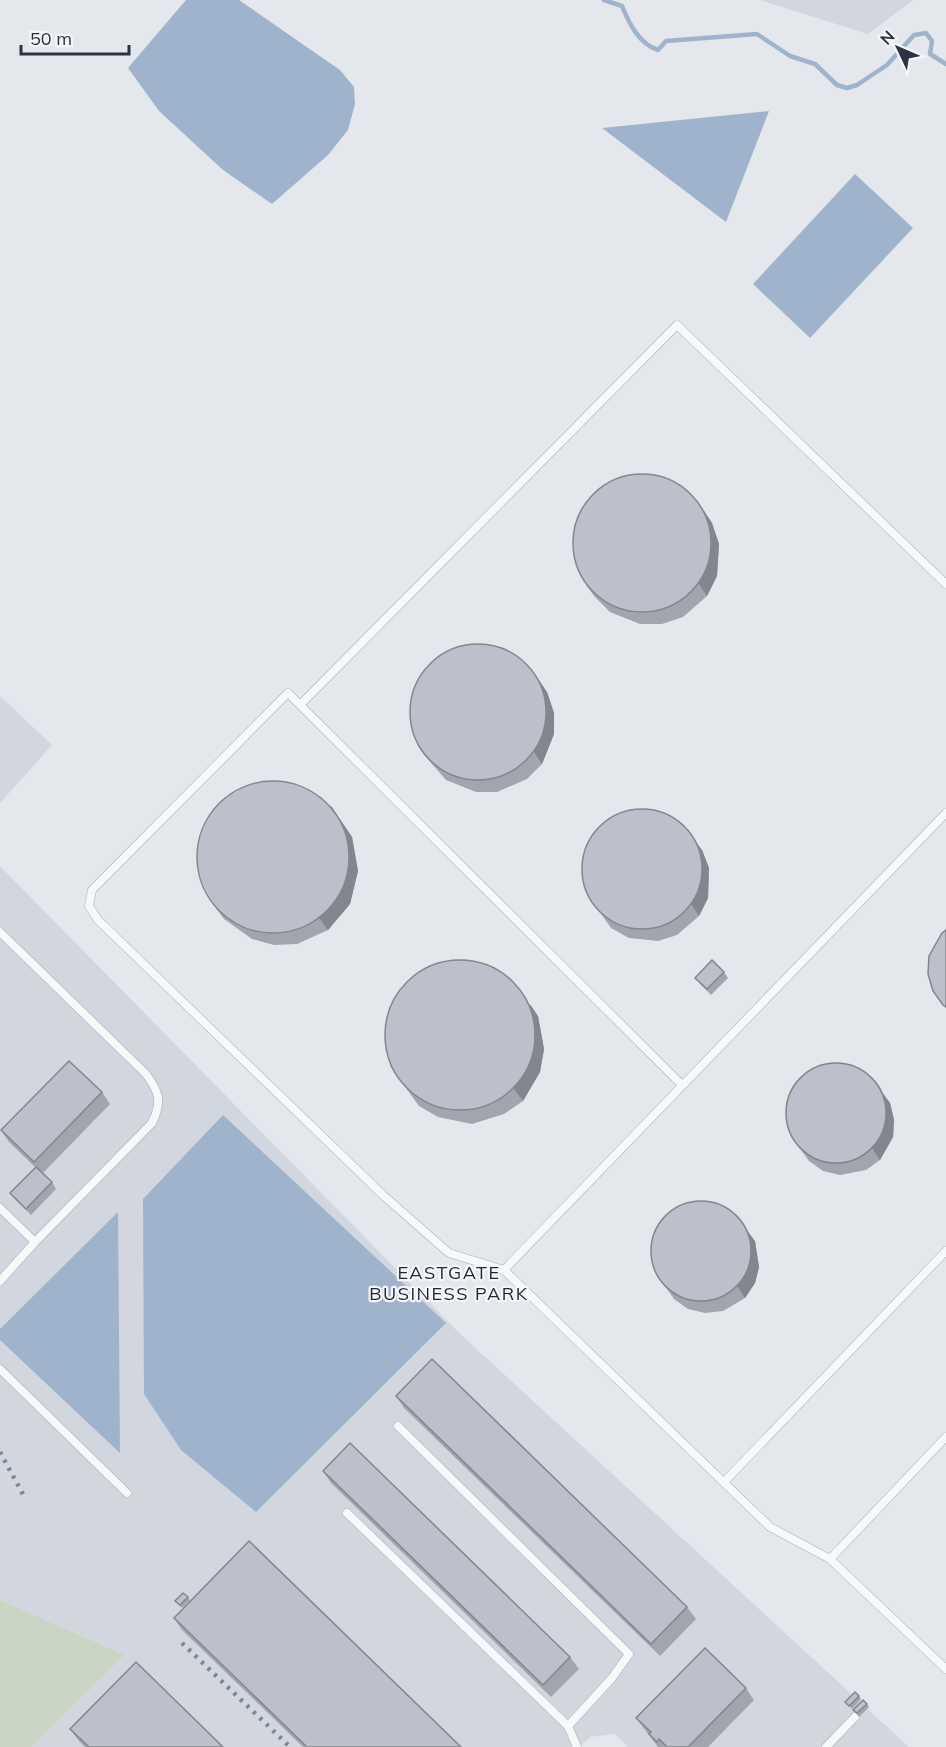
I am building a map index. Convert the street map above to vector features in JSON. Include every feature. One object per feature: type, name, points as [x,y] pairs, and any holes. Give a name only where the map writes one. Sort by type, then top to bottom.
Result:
[{"type":"lane","points":[[300,705],[677,325],[946,584]]},
{"type":"lane","points":[[682,1085],[288,693],[92,890],[89,906],[98,920],[400,1210],[449,1253],[504,1270],[770,1527],[830,1559],[946,1669]]},
{"type":"lane","points":[[504,1270],[946,813]]},
{"type":"lane","points":[[0,932],[146,1074],[159,1092],[159,1108],[152,1123],[35,1242],[0,1281]]},
{"type":"lane","points":[[0,1208],[35,1242]]},
{"type":"lane","points":[[724,1482],[946,1251]]},
{"type":"lane","points":[[0,1369],[128,1493]]},
{"type":"lane","points":[[398,1426],[629,1654],[612,1678],[568,1726]]},
{"type":"lane","points":[[830,1559],[946,1437]]},
{"type":"lane","points":[[347,1513],[568,1726],[577,1747]]},
{"type":"lane","points":[[826,1747],[855,1717]]},
{"type":"shaded area","points":[[760,0],[913,0],[868,34]]},
{"type":"shaded area","points":[[0,696],[52,745],[0,803]]},
{"type":"shaded area","points":[[0,866],[458,1332],[909,1747],[628,1747],[615,1734],[590,1737],[579,1747],[32,1747],[125,1655],[0,1600]]},
{"type":"green space","points":[[0,1600],[125,1655],[32,1747],[0,1747]]},
{"type":"water","points":[[186,0],[239,0],[340,70],[354,87],[355,104],[348,130],[328,155],[272,204],[223,170],[159,111],[128,68]]},
{"type":"water","points":[[769,111],[726,222],[602,128]]},
{"type":"water","points":[[855,174],[913,228],[810,338],[753,284]]},
{"type":"water","points":[[223,1115],[446,1323],[256,1512],[181,1450],[144,1394],[143,1199]]},
{"type":"water","points":[[118,1212],[120,1453],[0,1340],[0,1329]]},
{"type":"building","points":[[642,474],[668,480],[691,494],[705,517],[711,543],[705,569],[691,592],[668,606],[642,612],[616,606],[593,592],[579,569],[573,543],[579,517],[593,494],[616,480]]},
{"type":"building","points":[[478,644],[504,649],[526,664],[541,686],[546,712],[541,738],[526,760],[504,775],[478,780],[452,775],[430,760],[415,738],[410,712],[415,686],[430,664],[452,649]]},
{"type":"building","points":[[273,781],[302,787],[327,803],[343,828],[349,857],[343,886],[327,911],[302,927],[273,933],[244,927],[219,911],[203,886],[197,857],[203,828],[219,803],[244,787]]},
{"type":"building","points":[[642,809],[665,814],[684,827],[697,846],[702,869],[697,892],[684,911],[665,924],[642,929],[619,924],[600,911],[587,892],[582,869],[587,846],[600,827],[619,814]]},
{"type":"building","points":[[946,930],[946,1007],[933,991],[928,974],[929,956]]},
{"type":"building","points":[[460,960],[489,965],[502,972],[513,982],[523,993],[530,1006],[535,1035],[530,1064],[523,1077],[513,1088],[502,1098],[489,1105],[460,1110],[431,1105],[418,1098],[407,1088],[397,1077],[390,1064],[385,1035],[390,1006],[397,993],[407,982],[418,972],[431,965]]},
{"type":"building","points":[[712,960],[724,972],[707,989],[695,978]]},
{"type":"building","points":[[69,1061],[102,1092],[34,1162],[1,1130]]},
{"type":"building","points":[[836,1063],[855,1067],[871,1078],[882,1094],[886,1113],[882,1132],[871,1148],[855,1159],[836,1163],[817,1159],[801,1148],[790,1132],[786,1113],[790,1094],[801,1078],[817,1067]]},
{"type":"building","points":[[36,1167],[52,1182],[26,1209],[10,1193]]},
{"type":"building","points":[[701,1201],[720,1205],[736,1216],[747,1232],[751,1251],[747,1270],[736,1286],[720,1297],[701,1301],[682,1297],[666,1286],[655,1270],[651,1251],[655,1232],[666,1216],[682,1205]]},
{"type":"building","points":[[432,1359],[687,1607],[651,1644],[396,1396]]},
{"type":"building","points":[[350,1443],[570,1657],[543,1685],[323,1471]]},
{"type":"building","points":[[249,1541],[461,1747],[307,1747],[174,1618]]},
{"type":"building","points":[[183,1593],[188,1597],[180,1605],[175,1601]]},
{"type":"building","points":[[705,1648],[746,1688],[688,1747],[667,1747],[659,1739],[657,1742],[649,1734],[651,1732],[636,1718]]},
{"type":"building","points":[[136,1662],[223,1747],[89,1747],[70,1729]]},
{"type":"building","points":[[855,1692],[859,1696],[849,1706],[845,1702]]},
{"type":"building","points":[[863,1700],[867,1704],[857,1713],[853,1710]]},
{"type":"waterway","points":[[604,0],[622,6],[631,26],[640,38],[658,50],[666,41],[757,34],[790,56],[815,64],[837,85],[847,88],[857,85],[887,65],[914,35],[926,33],[932,41],[930,54],[946,64]]},
{"type":"railway","points":[[0,1452],[25,1498]]},
{"type":"railway","points":[[182,1643],[290,1747]]},
{"type":"district","name":"EASTGATE BUSINESS PARK","points":[[449,1283]]}]
